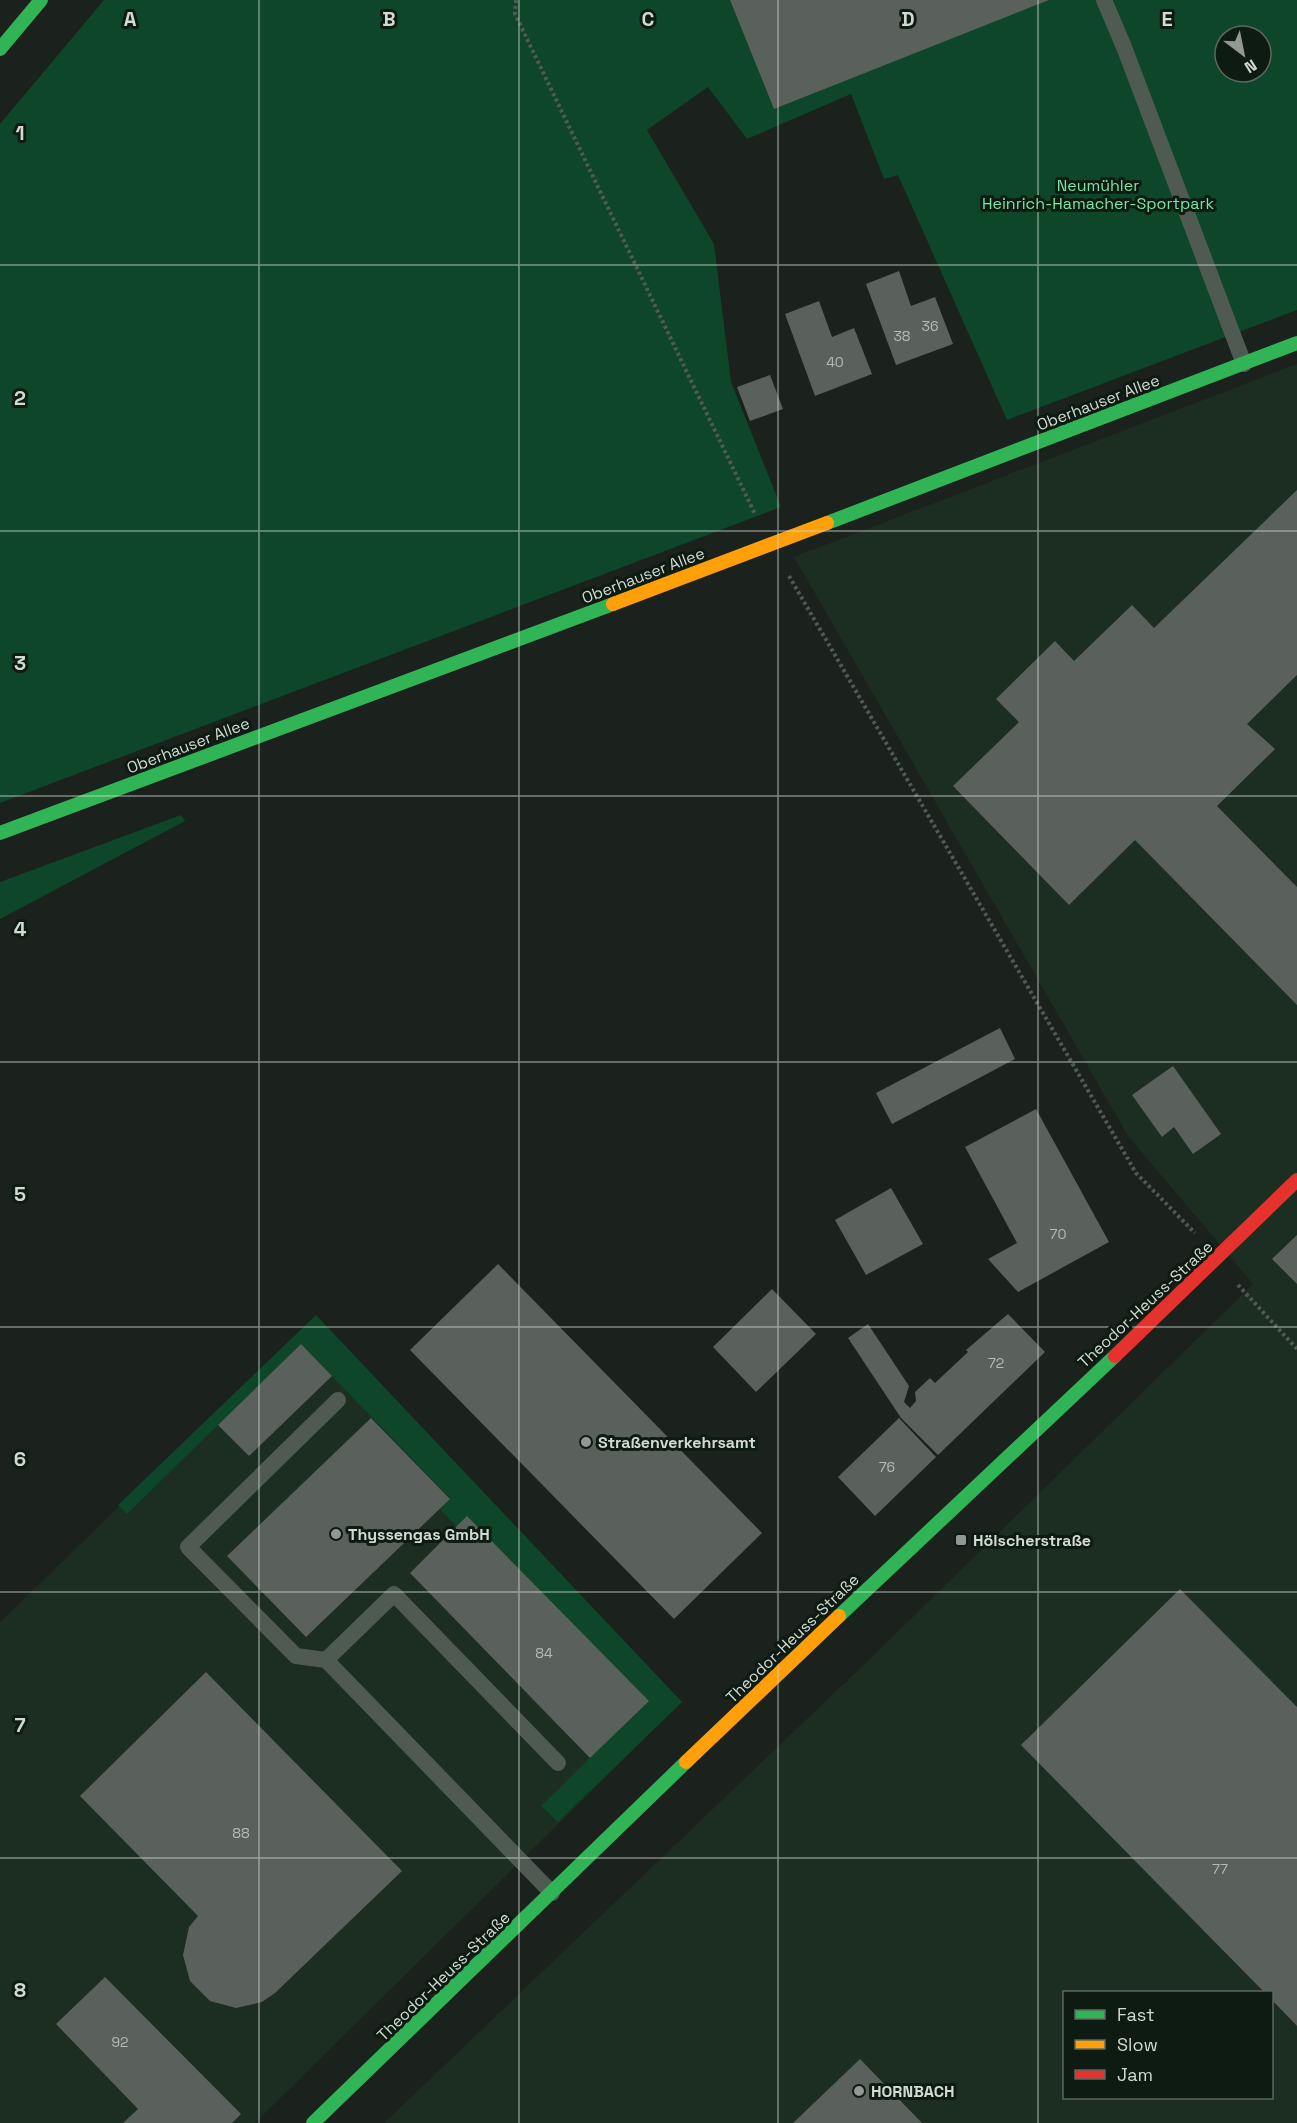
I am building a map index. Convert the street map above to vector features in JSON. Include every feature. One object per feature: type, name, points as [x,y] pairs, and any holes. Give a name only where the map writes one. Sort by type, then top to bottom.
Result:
[{"type":"main road","points":[[0,49],[41,0]]},
{"type":"main road","name":"Oberhauser Allee","points":[[0,833],[770,545],[1297,343]]},
{"type":"main road","name":"Theodor-Heuss-Straße","points":[[313,2123],[802,1650],[1217,1260],[1297,1180]]},
{"type":"lane","points":[[1104,0],[1244,364]]},
{"type":"lane","points":[[338,1400],[188,1547],[296,1656],[326,1660],[552,1893]]},
{"type":"lane","points":[[326,1660],[394,1594],[558,1763]]},
{"type":"path","points":[[516,0],[515,14],[770,545],[1136,1173],[1187,1223],[1217,1260],[1297,1348]]},
{"type":"shaded area","points":[[1297,364],[1297,2123],[384,2123],[877,1652],[1253,1284],[1128,1136],[794,557]]},
{"type":"shaded area","points":[[316,1315],[682,1702],[255,2123],[0,2123],[0,1622]]},
{"type":"green space","name":"Neumühler Heinrich-Hamacher-Sportpark","points":[[104,0],[1297,0],[1297,310],[1007,420],[898,175],[884,179],[851,94],[747,139],[708,87],[647,130],[714,244],[731,382],[781,507],[0,803],[0,124]]},
{"type":"green space","points":[[181,815],[185,821],[0,919],[0,882]]},
{"type":"green space","points":[[316,1315],[682,1702],[558,1822],[541,1806],[648,1701],[457,1527],[440,1509],[450,1498],[301,1344],[127,1514],[118,1505]]},
{"type":"building","points":[[730,0],[1049,0],[774,109]]},
{"type":"building","points":[[899,271],[911,306],[935,297],[953,344],[896,365],[866,284]]},
{"type":"building","points":[[819,301],[832,337],[854,328],[872,374],[815,396],[785,314]]},
{"type":"building","points":[[770,375],[783,409],[750,421],[737,387]]},
{"type":"building","points":[[1297,490],[1297,675],[1247,724],[1275,749],[1217,806],[1297,887],[1297,1005],[1135,840],[1069,905],[953,786],[1019,722],[996,699],[1055,641],[1074,661],[1132,605],[1154,628]]},
{"type":"building","points":[[1000,1028],[1015,1059],[892,1124],[876,1093]]},
{"type":"building","points":[[1173,1066],[1221,1134],[1193,1154],[1174,1127],[1162,1137],[1132,1095]]},
{"type":"building","points":[[1036,1109],[1109,1242],[1018,1292],[988,1259],[1017,1243],[965,1147]]},
{"type":"building","points":[[891,1188],[923,1244],[866,1275],[835,1220]]},
{"type":"building","points":[[1297,1235],[1297,1284],[1272,1259]]},
{"type":"building","name":"Straßenverkehrsamt","points":[[498,1264],[762,1533],[674,1619],[410,1350]]},
{"type":"building","points":[[772,1289],[816,1334],[756,1392],[713,1347]]},
{"type":"building","points":[[1008,1314],[1045,1352],[938,1455],[901,1418],[848,1338],[868,1324],[909,1386],[904,1402],[910,1408],[916,1401],[915,1392],[930,1378],[935,1383],[968,1352],[966,1350]]},
{"type":"building","points":[[301,1344],[332,1376],[249,1456],[218,1425]]},
{"type":"building","points":[[371,1418],[450,1499],[306,1637],[227,1556]]},
{"type":"building","points":[[899,1418],[936,1457],[875,1516],[838,1477]]},
{"type":"building","points":[[467,1516],[649,1701],[590,1758],[410,1573]]},
{"type":"building","points":[[1180,1589],[1297,1707],[1297,2026],[1273,2001],[1273,1991],[1263,1991],[1021,1745]]},
{"type":"building","points":[[206,1672],[402,1871],[275,1993],[262,2002],[236,2008],[210,2001],[190,1981],[183,1955],[189,1927],[198,1916],[80,1796]]},
{"type":"building","points":[[105,1977],[241,2114],[232,2123],[123,2123],[138,2109],[56,2024]]},
{"type":"building","name":"HORNBACH","points":[[860,2059],[922,2123],[793,2123]]},
{"type":"traffic: fast","points":[[0,49],[41,0]]},
{"type":"traffic: fast","points":[[827,523],[1297,343]]},
{"type":"traffic: fast","points":[[0,833],[613,604]]},
{"type":"traffic: fast","points":[[839,1616],[1115,1356]]},
{"type":"traffic: fast","points":[[313,2123],[686,1762]]},
{"type":"traffic: slow","points":[[613,604],[827,523]]},
{"type":"traffic: slow","points":[[686,1762],[839,1616]]},
{"type":"traffic: jam","points":[[1115,1356],[1297,1180]]},
{"type":"place","name":"Straßenverkehrsamt","points":[[586,1442]]},
{"type":"place","name":"Thyssengas GmbH","points":[[336,1534]]},
{"type":"place","name":"Hölscherstraße","points":[[961,1540]]},
{"type":"place","name":"HORNBACH","points":[[859,2091]]}]
